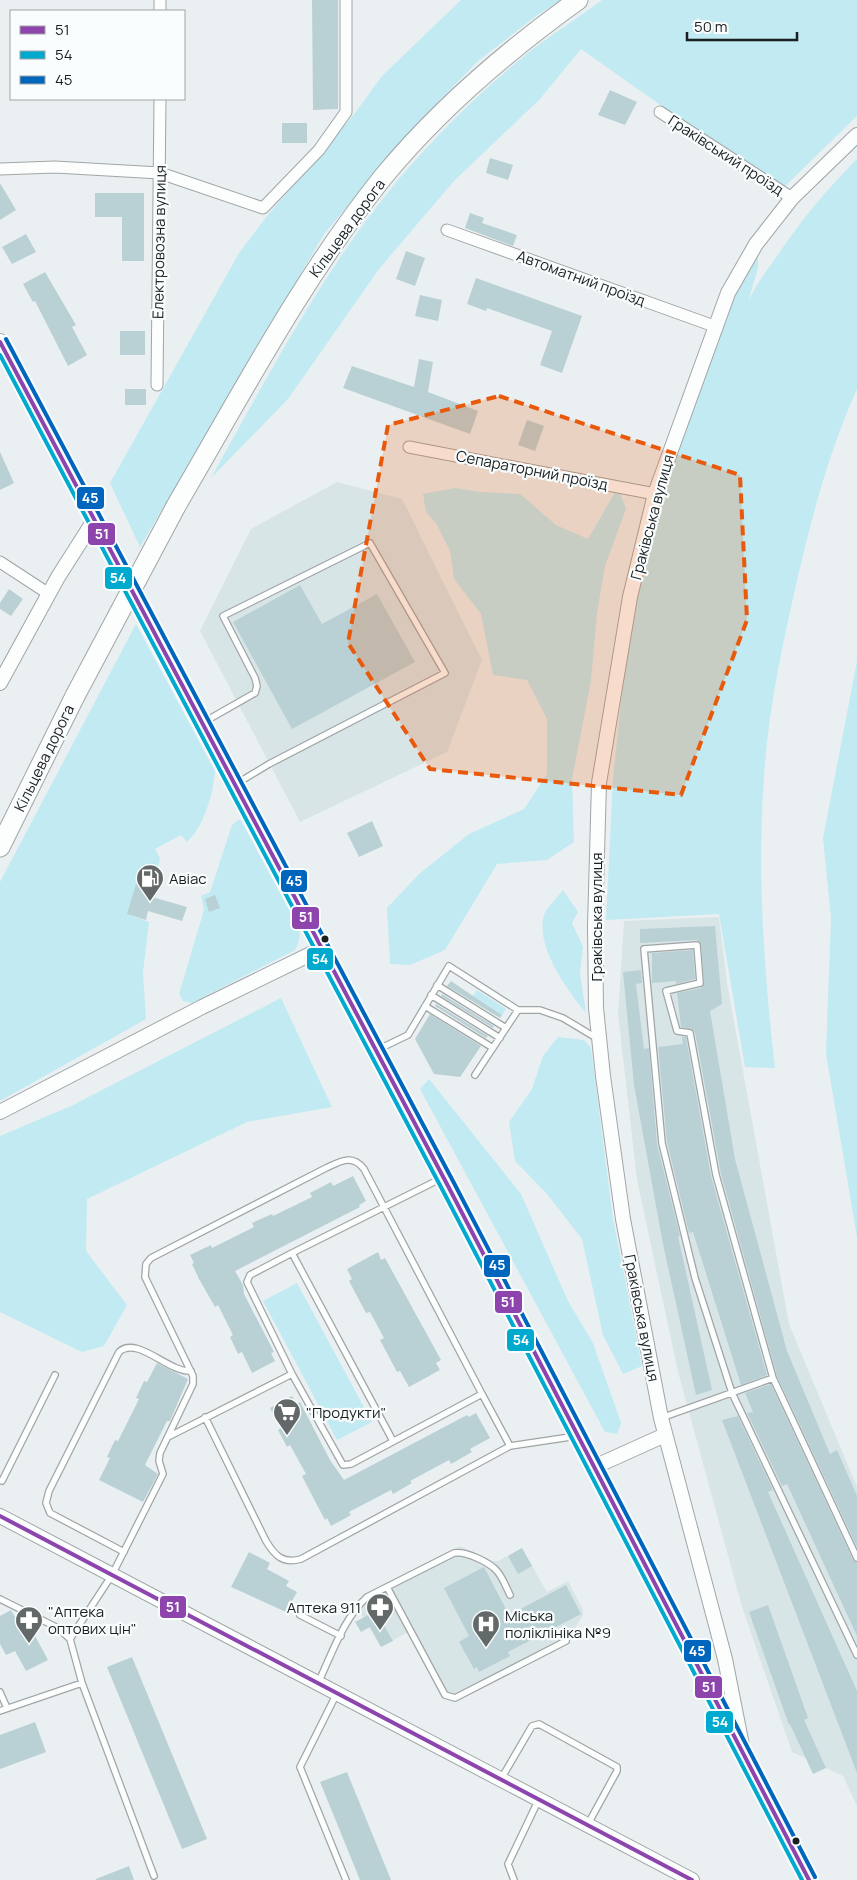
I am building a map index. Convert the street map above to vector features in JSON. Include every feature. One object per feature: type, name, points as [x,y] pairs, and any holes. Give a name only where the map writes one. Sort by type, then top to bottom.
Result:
[{"type":"highway","name":"Кільцева дорога","points":[[0,847],[75,696],[176,506],[326,255],[384,176],[430,124],[477,80],[530,35],[578,0]]},
{"type":"main road","points":[[0,342],[443,1178],[743,1749],[809,1880]]},
{"type":"street","points":[[0,169],[55,168],[160,173],[263,208],[319,150],[346,112],[346,0]]},
{"type":"street","name":"Електровозна вулиця","points":[[157,385],[160,100]]},
{"type":"street","name":"Граківський проїзд","points":[[660,112],[792,198]]},
{"type":"street","name":"Граківська вулиця","points":[[743,1749],[725,1659],[661,1418],[623,1219],[598,1039],[595,926],[599,783],[630,597],[655,494],[714,326],[728,292],[756,244],[792,198],[857,134]]},
{"type":"street","name":"Автоматний проїзд","points":[[447,230],[714,326]]},
{"type":"street","name":"Сепараторний проїзд","points":[[409,447],[655,494]]},
{"type":"street","points":[[0,683],[48,594],[94,522]]},
{"type":"street","points":[[0,562],[48,594]]},
{"type":"street","points":[[0,1112],[194,1011],[321,949]]},
{"type":"street","points":[[594,1467],[665,1435]]},
{"type":"street","points":[[0,1516],[692,1880]]},
{"type":"lane","points":[[201,723],[255,693],[257,686],[255,678],[223,616],[370,543],[445,673],[269,764],[234,785]]},
{"type":"lane","points":[[857,1558],[773,1378],[716,1175],[690,1033],[676,1030],[666,992],[700,983],[697,944],[644,949],[662,1143],[695,1278],[732,1393],[857,1655]]},
{"type":"lane","points":[[376,1051],[408,1035],[449,966],[518,1010],[540,1010],[563,1018],[598,1039]]},
{"type":"lane","points":[[437,985],[506,1028]]},
{"type":"lane","points":[[431,995],[500,1038]]},
{"type":"lane","points":[[424,1006],[493,1048]]},
{"type":"lane","points":[[475,1076],[518,1010]]},
{"type":"lane","points":[[70,1639],[112,1575],[163,1474],[159,1458],[193,1388],[194,1380],[191,1371],[145,1277],[146,1264],[151,1258],[343,1160],[350,1159],[358,1162],[364,1169],[510,1446]]},
{"type":"lane","points":[[443,1178],[250,1275],[247,1282],[292,1374],[343,1465],[350,1464],[482,1394]]},
{"type":"lane","points":[[292,1253],[393,1441]]},
{"type":"lane","points":[[124,1552],[50,1513],[46,1503],[48,1491],[118,1352],[122,1348],[132,1346],[180,1370],[191,1371]]},
{"type":"lane","points":[[168,1437],[205,1416],[292,1374]]},
{"type":"lane","points":[[1,1481],[55,1375]]},
{"type":"lane","points":[[661,1418],[773,1378]]},
{"type":"lane","points":[[205,1416],[266,1541],[277,1556],[286,1561],[301,1559],[510,1446],[578,1436]]},
{"type":"lane","points":[[318,1683],[348,1619],[361,1603],[387,1587],[459,1552],[492,1566],[500,1575],[510,1595]]},
{"type":"lane","points":[[387,1587],[445,1694],[450,1697],[455,1698],[566,1641]]},
{"type":"lane","points":[[0,1599],[58,1628],[70,1639],[82,1683],[154,1876]]},
{"type":"lane","points":[[300,1615],[341,1636]]},
{"type":"lane","points":[[0,1711],[82,1683]]},
{"type":"lane","points":[[0,1692],[7,1708]]},
{"type":"lane","points":[[336,1693],[300,1767],[346,1880]]},
{"type":"lane","points":[[501,1779],[532,1726],[539,1724],[617,1767],[588,1825]]},
{"type":"lane","points":[[514,1880],[508,1864],[539,1799]]},
{"type":"highlighted area","points":[[499,396],[740,475],[747,620],[681,795],[430,769],[348,643],[388,425]]},
{"type":"shaded area","points":[[461,0],[561,0],[536,16],[478,61],[417,124],[324,234],[140,547],[110,483],[239,253],[267,216],[355,113],[382,76]]},
{"type":"shaded area","points":[[602,0],[857,0],[857,116],[781,190],[581,49],[540,99],[454,181],[379,269],[288,399],[211,478],[275,363],[321,287],[345,250],[398,180],[444,129],[511,67]]},
{"type":"shaded area","points":[[857,159],[857,389],[830,458],[804,552],[777,676],[766,752],[761,850],[763,923],[775,1068],[745,1067],[719,914],[606,920],[613,778],[623,683],[642,574],[666,476],[731,293],[758,247],[758,268],[748,302],[762,277],[797,228]]},
{"type":"shaded area","points":[[337,482],[402,499],[482,660],[447,752],[300,822],[200,631],[251,529]]},
{"type":"shaded area","points":[[618,487],[626,509],[605,566],[597,613],[591,681],[572,779],[574,842],[547,860],[497,864],[445,950],[410,965],[390,964],[387,908],[419,874],[469,834],[524,809],[547,774],[547,719],[527,680],[493,675],[481,614],[454,579],[450,551],[436,523],[426,512],[423,494],[455,488],[480,492],[520,494],[556,525],[588,539]]},
{"type":"shaded area","points":[[136,624],[215,771],[210,800],[203,819],[187,842],[181,835],[155,849],[160,858],[154,889],[127,914],[149,922],[143,972],[146,1019],[0,1101],[0,882]]},
{"type":"shaded area","points":[[857,661],[857,1237],[826,1054],[831,918],[823,838]]},
{"type":"shaded area","points":[[240,819],[300,930],[299,941],[295,950],[192,1003],[183,1001],[179,994],[204,910],[201,896],[210,892],[232,825]]},
{"type":"shaded area","points":[[563,890],[578,912],[572,923],[583,947],[580,973],[586,1013],[554,967],[544,940],[542,927],[545,912]]},
{"type":"shaded area","points":[[719,917],[727,983],[789,1324],[857,1487],[857,1806],[843,1776],[792,1752],[742,1607],[678,1372],[637,1180],[618,1014],[624,921]]},
{"type":"shaded area","points":[[477,990],[506,1009],[502,1015],[473,996]]},
{"type":"shaded area","points":[[281,998],[332,1107],[247,1122],[87,1199],[86,1251],[127,1305],[104,1346],[82,1352],[0,1312],[0,1136],[71,1106]]},
{"type":"shaded area","points":[[558,1037],[584,1040],[591,1048],[613,1219],[642,1366],[623,1374],[603,1335],[582,1239],[547,1194],[515,1161],[509,1122],[532,1089],[543,1056]]},
{"type":"shaded area","points":[[429,1079],[521,1194],[568,1301],[593,1343],[621,1423],[617,1434],[605,1432],[420,1089]]},
{"type":"shaded area","points":[[297,1283],[372,1422],[337,1440],[263,1301]]},
{"type":"shaded area","points":[[460,1546],[493,1561],[498,1561],[522,1548],[547,1592],[568,1581],[583,1610],[583,1616],[566,1641],[455,1698],[450,1697],[410,1631],[381,1647],[356,1606],[384,1586]]},
{"type":"building","points":[[312,0],[338,0],[338,109],[313,110]]},
{"type":"building","points":[[610,90],[637,102],[625,125],[598,115]]},
{"type":"building","points":[[282,123],[307,123],[307,143],[282,143]]},
{"type":"building","points":[[490,158],[513,165],[508,180],[486,173]]},
{"type":"building","points":[[0,183],[16,210],[0,220]]},
{"type":"building","points":[[95,193],[144,193],[144,261],[122,261],[122,217],[95,217]]},
{"type":"building","points":[[470,213],[484,218],[482,223],[517,235],[513,246],[465,228]]},
{"type":"building","points":[[26,234],[36,252],[12,264],[2,247]]},
{"type":"building","points":[[406,251],[425,258],[415,286],[396,279]]},
{"type":"building","points":[[45,272],[76,325],[72,327],[87,355],[68,366],[35,301],[33,302],[23,284]]},
{"type":"building","points":[[476,278],[582,316],[562,373],[540,365],[552,331],[487,308],[486,311],[467,304]]},
{"type":"building","points":[[420,295],[442,300],[438,321],[415,316]]},
{"type":"building","points":[[120,331],[145,331],[145,355],[120,355]]},
{"type":"building","points":[[419,359],[433,362],[428,392],[478,411],[470,434],[343,388],[352,366],[414,387]]},
{"type":"building","points":[[125,389],[146,389],[146,405],[125,405]]},
{"type":"building","points":[[527,420],[544,426],[535,451],[518,445]]},
{"type":"building","points":[[0,452],[14,483],[0,490]]},
{"type":"building","points":[[300,585],[322,624],[377,594],[415,662],[292,729],[233,622]]},
{"type":"building","points":[[9,589],[23,599],[11,616],[0,609],[0,603]]},
{"type":"building","points":[[372,821],[383,846],[359,857],[347,833]]},
{"type":"building","name":"Авіас","points":[[136,884],[154,889],[152,897],[187,907],[182,921],[148,911],[146,920],[127,914]]},
{"type":"building","points":[[215,895],[220,908],[209,912],[205,899]]},
{"type":"building","points":[[715,926],[722,1004],[710,1011],[735,1159],[787,1351],[830,1454],[837,1450],[857,1496],[857,1547],[777,1376],[721,1174],[695,1032],[681,1027],[677,993],[701,988],[704,984],[701,943],[697,940],[640,943],[640,929]]},
{"type":"building","points":[[693,950],[695,979],[676,984],[676,981],[652,983],[652,953]]},
{"type":"building","points":[[641,970],[642,983],[636,984],[644,1049],[649,1048],[657,1144],[680,1236],[678,1236],[712,1390],[696,1395],[663,1244],[634,1085],[623,972]]},
{"type":"building","points":[[451,981],[502,1015],[500,1018],[447,986]]},
{"type":"building","points":[[442,994],[494,1026],[493,1028],[441,996]]},
{"type":"building","points":[[436,1004],[488,1036],[486,1038],[435,1006]]},
{"type":"building","points":[[430,1014],[481,1046],[460,1077],[434,1074],[415,1039]]},
{"type":"building","points":[[682,1037],[686,1037],[711,1176],[767,1375],[741,1385],[693,1232],[689,1233],[667,1142],[658,1047],[683,1044]]},
{"type":"building","points":[[353,1176],[366,1201],[359,1205],[360,1207],[235,1271],[243,1285],[244,1294],[274,1352],[271,1353],[275,1361],[252,1373],[242,1352],[238,1354],[230,1337],[233,1335],[218,1305],[215,1307],[199,1279],[190,1255],[211,1245],[212,1248],[254,1227],[252,1223],[272,1214],[273,1216],[312,1197],[310,1193],[331,1182],[333,1186]]},
{"type":"building","points":[[378,1252],[381,1260],[385,1258],[441,1360],[436,1363],[440,1370],[409,1387],[400,1371],[397,1372],[380,1340],[384,1338],[370,1312],[366,1313],[349,1281],[352,1279],[347,1269]]},
{"type":"building","points":[[157,1363],[188,1379],[170,1421],[167,1421],[145,1465],[158,1474],[143,1502],[99,1480],[110,1458],[107,1457],[115,1440],[118,1441],[139,1399],[136,1398],[144,1381],[147,1382]]},
{"type":"building","points":[[771,1384],[853,1560],[857,1563],[857,1636],[787,1484],[782,1486],[747,1413],[753,1412],[745,1393]]},
{"type":"building","points":[[292,1396],[296,1404],[300,1402],[330,1460],[344,1480],[467,1415],[469,1417],[476,1413],[490,1438],[470,1449],[472,1452],[451,1464],[449,1460],[410,1481],[412,1483],[393,1494],[391,1490],[349,1512],[351,1515],[331,1526],[327,1518],[325,1520],[302,1476],[306,1474],[290,1445],[287,1447],[278,1430],[281,1428],[270,1408]]},
{"type":"building","points":[[738,1416],[773,1490],[768,1492],[857,1691],[857,1773],[722,1420]]},
{"type":"building","points":[[522,1548],[532,1566],[518,1574],[508,1556]]},
{"type":"building","points":[[249,1552],[270,1563],[267,1569],[289,1581],[286,1586],[297,1592],[286,1612],[231,1587]]},
{"type":"building","points":[[484,1567],[509,1615],[566,1585],[581,1614],[508,1652],[510,1656],[479,1672],[477,1667],[474,1669],[459,1642],[469,1636],[444,1588]]},
{"type":"building","points":[[768,1605],[808,1718],[804,1720],[826,1768],[813,1774],[789,1725],[749,1612]]},
{"type":"building","points":[[11,1610],[26,1636],[33,1632],[48,1660],[26,1671],[15,1651],[6,1655],[0,1644],[0,1616]]},
{"type":"building","points":[[376,1611],[393,1641],[381,1647],[370,1627],[361,1632],[355,1622]]},
{"type":"building","points":[[132,1657],[207,1839],[182,1849],[107,1667]]},
{"type":"building","points":[[35,1722],[46,1752],[0,1769],[0,1735]]},
{"type":"building","points":[[347,1772],[391,1880],[360,1880],[320,1782]]},
{"type":"building","points":[[129,1866],[134,1880],[96,1880],[96,1879]]},
{"type":"transit line","name":"45","points":[[6,339],[454,1183],[815,1877]]},
{"type":"transit line","name":"51","points":[[0,342],[448,1186],[809,1880]]},
{"type":"transit line","name":"54","points":[[0,355],[442,1189],[802,1880]]},
{"type":"transit line","name":"51","points":[[0,1516],[692,1880]]},
{"type":"place","name":"Авіас","points":[[150,902]]},
{"type":"place","name":"\"Продукти\"","points":[[287,1436]]},
{"type":"place","name":"Аптека 911","points":[[380,1631]]},
{"type":"place","name":"\"Аптека оптових цін\"","points":[[29,1644]]},
{"type":"place","name":"Міська поліклініка №9","points":[[486,1648]]}]
